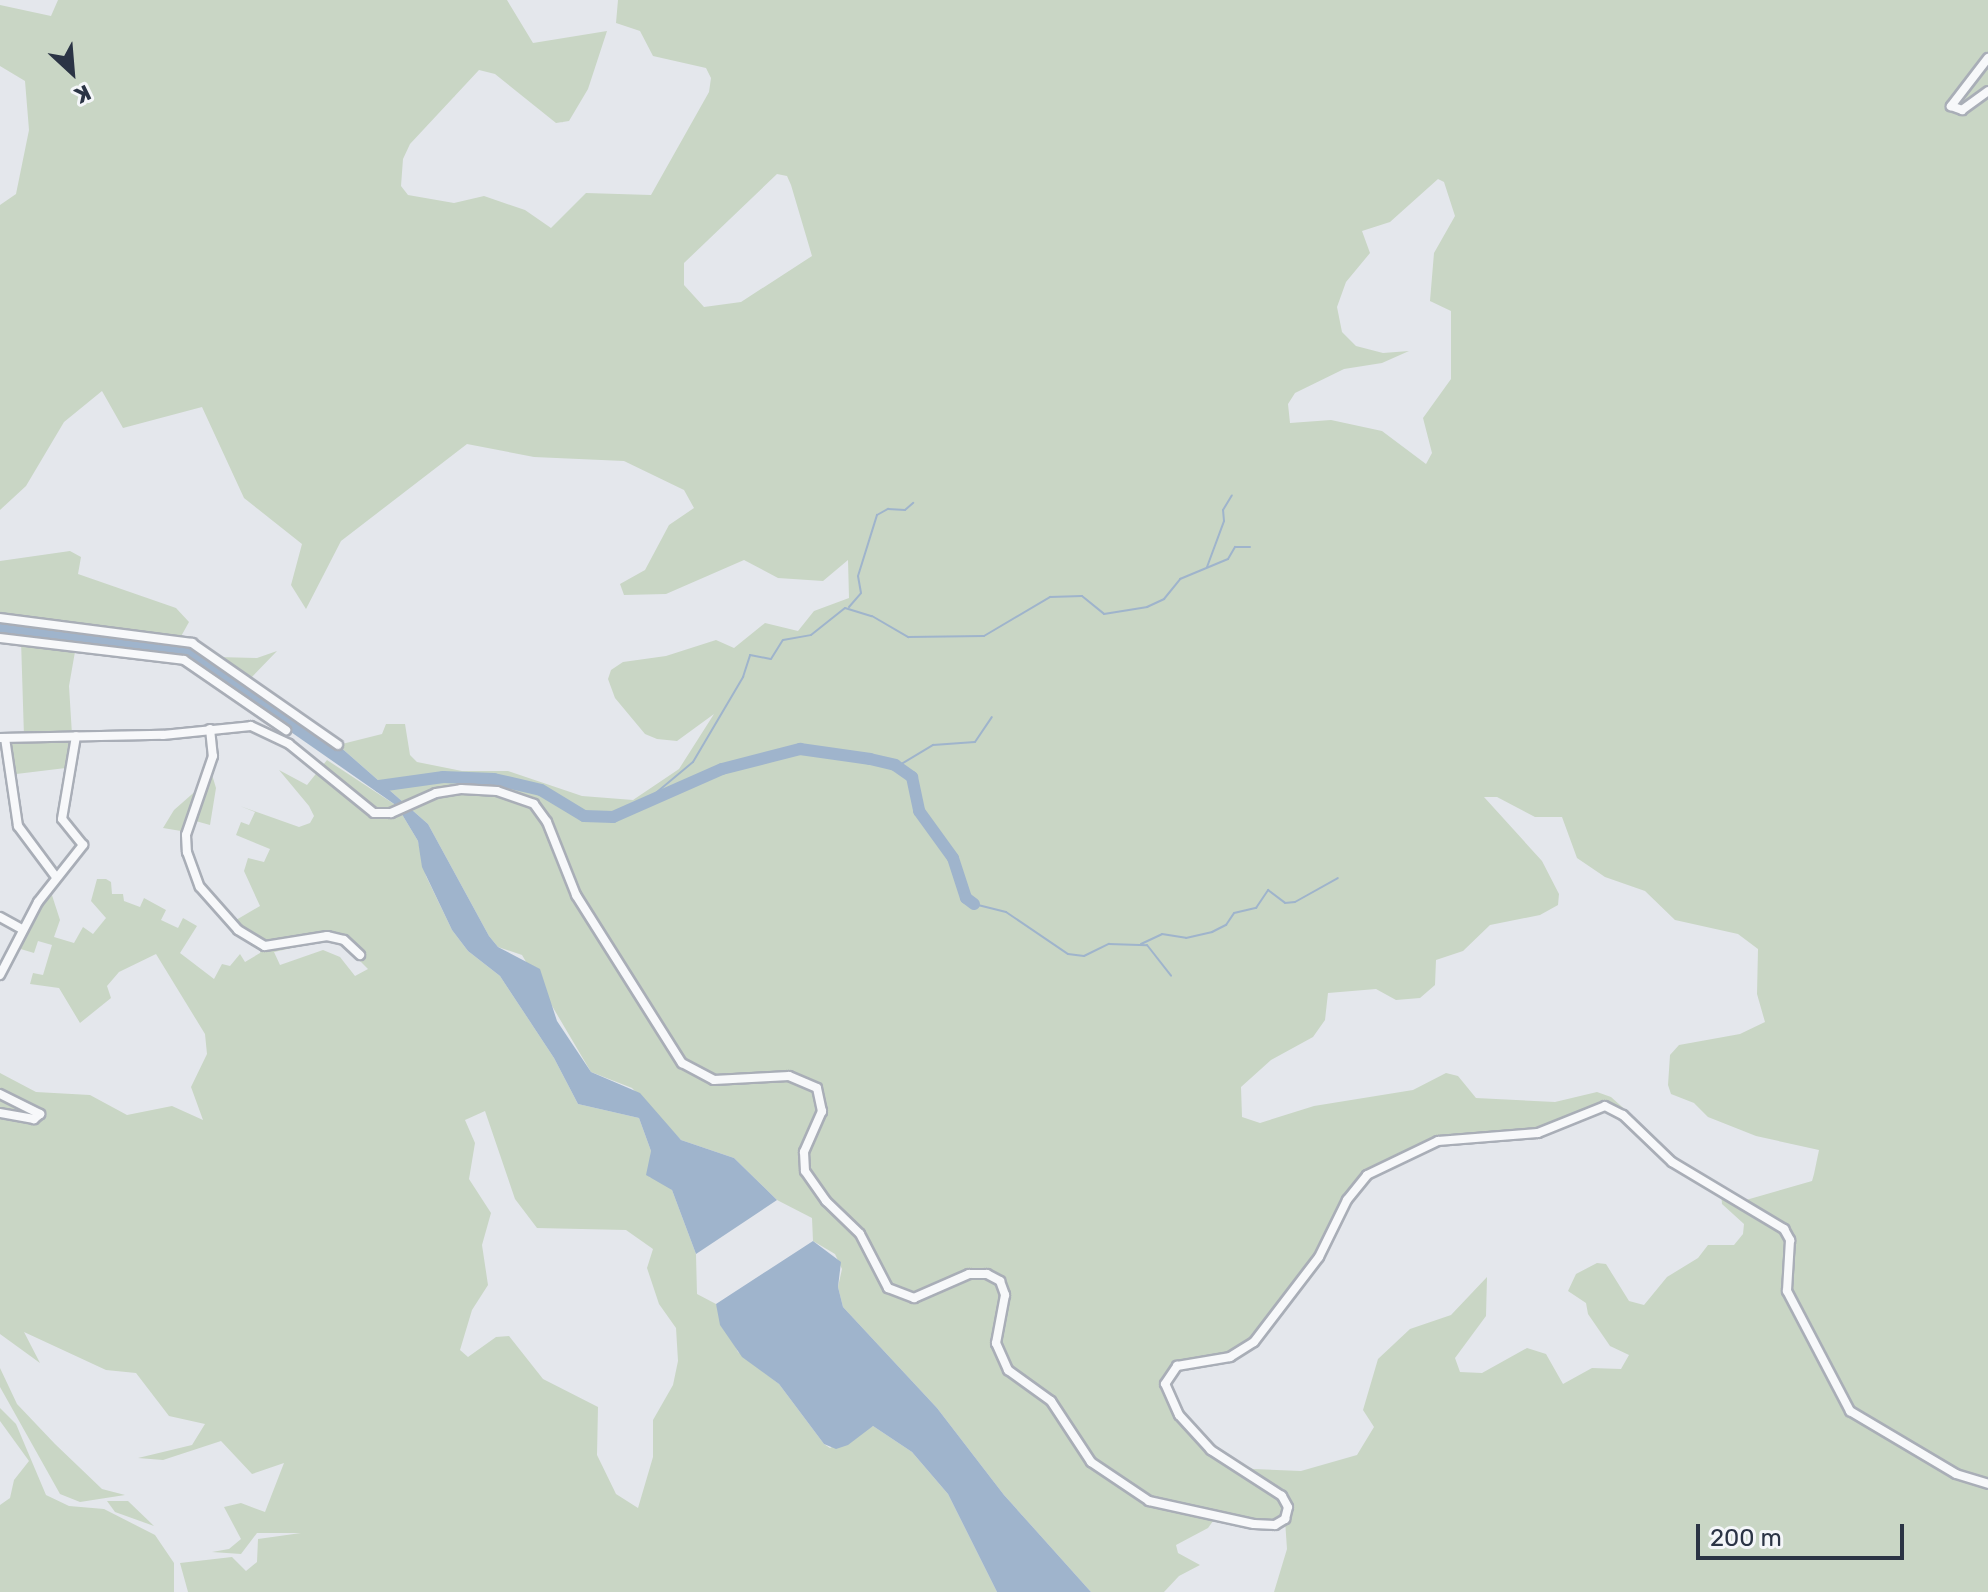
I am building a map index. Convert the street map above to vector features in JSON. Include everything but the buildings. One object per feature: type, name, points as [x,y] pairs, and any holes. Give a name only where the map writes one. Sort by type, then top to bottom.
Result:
[{"type":"street","points":[[1988,58],[1951,106],[1957,111],[1969,108],[1988,91]]},
{"type":"street","points":[[0,618],[192,643],[338,745]]},
{"type":"street","points":[[0,638],[184,660],[285,732],[302,753],[374,813],[391,813],[436,793],[461,789],[497,791],[534,804],[547,822],[576,895],[682,1063],[714,1080],[775,1075],[813,1084],[823,1104],[804,1152],[805,1171],[826,1201],[860,1234],[888,1288],[914,1298],[969,1274],[987,1274],[1000,1281],[1005,1295],[996,1343],[1008,1370],[1051,1401],[1091,1462],[1149,1501],[1254,1524],[1275,1525],[1285,1519],[1288,1507],[1282,1496],[1211,1450],[1179,1415],[1165,1384],[1177,1366],[1230,1357],[1254,1342],[1319,1257],[1347,1200],[1367,1175],[1438,1141],[1538,1133],[1605,1106],[1623,1115],[1672,1162],[1784,1229],[1790,1240],[1787,1291],[1850,1411],[1956,1474],[1988,1484]]},
{"type":"street","points":[[285,732],[296,717]]},
{"type":"street","points":[[56,877],[31,848],[14,817],[2,738],[163,735],[251,726],[285,732]]},
{"type":"street","points":[[210,729],[213,755],[186,835],[187,852],[200,887],[238,930],[265,946],[327,936],[344,940],[360,955]]},
{"type":"street","points":[[0,975],[56,877],[83,845],[62,819],[76,736]]},
{"type":"street","points":[[0,917],[23,930]]},
{"type":"street","points":[[0,1094],[40,1114],[34,1119],[0,1113]]},
{"type":"green space","points":[[58,0],[507,0],[533,43],[607,31],[588,89],[569,121],[556,123],[495,74],[479,70],[410,144],[403,159],[401,186],[408,195],[454,203],[484,196],[525,210],[551,228],[586,193],[651,195],[709,92],[711,78],[706,68],[653,56],[640,31],[616,23],[618,0],[1988,0],[1988,1592],[1274,1592],[1287,1549],[1285,1520],[1216,1517],[1208,1528],[1176,1545],[1178,1553],[1200,1565],[1179,1576],[1164,1592],[1091,1592],[1004,1495],[937,1408],[843,1307],[838,1287],[842,1269],[835,1254],[813,1241],[812,1218],[777,1200],[734,1158],[681,1140],[632,1088],[591,1072],[522,955],[498,947],[489,936],[428,824],[338,745],[382,734],[386,724],[405,724],[410,755],[417,762],[462,771],[508,771],[582,796],[633,800],[679,769],[714,714],[677,741],[645,734],[615,698],[608,679],[611,670],[623,662],[666,656],[716,640],[734,648],[765,623],[798,631],[814,611],[849,598],[848,560],[823,581],[778,578],[744,560],[666,594],[624,595],[620,584],[645,570],[669,525],[694,508],[684,490],[624,461],[534,457],[467,444],[341,541],[306,609],[291,585],[302,544],[244,498],[202,407],[123,428],[102,391],[64,422],[26,486],[0,510],[0,205],[16,194],[29,130],[25,81],[0,66],[0,5],[51,16]],"holes":[[[777,174],[787,176],[791,185],[812,256],[741,302],[704,307],[684,285],[684,263]],[[1438,179],[1444,182],[1455,216],[1434,253],[1430,301],[1451,311],[1451,379],[1423,418],[1432,453],[1426,464],[1382,431],[1331,420],[1290,423],[1288,404],[1295,393],[1344,369],[1382,363],[1409,351],[1383,353],[1356,346],[1342,332],[1337,307],[1346,282],[1370,253],[1362,231],[1390,222]],[[1484,797],[1497,797],[1535,817],[1562,817],[1577,858],[1605,877],[1645,891],[1675,920],[1738,934],[1758,949],[1757,994],[1765,1022],[1740,1034],[1679,1045],[1670,1055],[1668,1085],[1671,1094],[1694,1103],[1708,1117],[1756,1136],[1819,1150],[1812,1181],[1739,1202],[1721,1192],[1722,1204],[1744,1224],[1743,1234],[1734,1245],[1708,1245],[1698,1258],[1667,1277],[1644,1305],[1629,1301],[1606,1264],[1597,1263],[1576,1274],[1568,1291],[1586,1303],[1588,1314],[1610,1346],[1629,1355],[1621,1369],[1592,1368],[1563,1384],[1546,1354],[1527,1348],[1482,1373],[1460,1372],[1455,1358],[1486,1316],[1487,1277],[1451,1315],[1410,1329],[1378,1359],[1363,1410],[1374,1427],[1357,1455],[1301,1471],[1253,1469],[1211,1450],[1166,1392],[1177,1366],[1246,1349],[1328,1242],[1360,1181],[1451,1138],[1556,1128],[1605,1106],[1625,1118],[1630,1114],[1611,1097],[1597,1092],[1555,1102],[1476,1098],[1458,1076],[1446,1073],[1413,1090],[1314,1106],[1260,1123],[1242,1117],[1241,1087],[1271,1060],[1313,1037],[1325,1020],[1328,993],[1376,989],[1396,1000],[1420,998],[1435,985],[1436,960],[1463,951],[1490,925],[1540,915],[1558,905],[1559,894],[1542,861]]]},
{"type":"green space","points":[[70,551],[81,557],[78,574],[176,608],[189,622],[179,640],[0,618],[0,561]]},
{"type":"green space","points":[[21,640],[76,646],[69,686],[74,767],[8,775],[5,738],[24,737]]},
{"type":"green space","points":[[277,651],[249,680],[217,657],[257,658]]},
{"type":"green space","points":[[327,760],[397,806],[418,841],[426,876],[452,930],[468,951],[500,976],[554,1058],[578,1104],[639,1118],[651,1151],[649,1177],[665,1181],[672,1190],[696,1254],[697,1294],[716,1304],[738,1352],[779,1384],[830,1448],[873,1426],[912,1452],[948,1494],[997,1592],[188,1592],[180,1563],[232,1557],[246,1571],[257,1562],[258,1539],[301,1533],[257,1533],[241,1554],[212,1552],[229,1549],[241,1539],[224,1507],[241,1503],[265,1512],[284,1463],[252,1474],[221,1441],[163,1460],[138,1458],[192,1445],[205,1424],[169,1416],[136,1373],[106,1370],[24,1332],[40,1363],[0,1334],[0,1073],[36,1092],[90,1095],[127,1115],[172,1106],[203,1120],[191,1087],[207,1054],[205,1034],[156,954],[119,972],[107,986],[111,998],[80,1023],[59,988],[30,984],[33,973],[43,975],[52,945],[38,941],[34,953],[14,947],[49,886],[60,920],[54,937],[74,943],[83,927],[93,934],[106,918],[91,901],[97,879],[106,879],[111,882],[112,894],[123,894],[124,901],[140,907],[144,898],[166,910],[161,920],[178,928],[183,918],[197,926],[180,953],[214,979],[222,964],[230,966],[240,954],[245,962],[260,953],[263,945],[231,923],[260,906],[244,871],[248,858],[264,862],[270,849],[236,835],[241,822],[249,825],[255,812],[240,806],[299,827],[310,823],[314,816],[279,770],[307,785]],"holes":[[[337,938],[368,969],[355,976],[340,957],[323,950],[280,965],[274,952]],[[485,1111],[515,1199],[537,1228],[626,1230],[653,1249],[647,1268],[659,1304],[676,1328],[678,1361],[673,1385],[653,1420],[653,1457],[638,1508],[616,1494],[597,1455],[598,1407],[543,1379],[509,1336],[496,1337],[468,1357],[460,1350],[472,1310],[488,1285],[482,1245],[491,1213],[469,1179],[475,1143],[465,1120]]]},
{"type":"green space","points":[[210,768],[216,788],[210,825],[192,820],[187,832],[163,828],[174,810],[207,781]]},
{"type":"green space","points":[[0,1368],[17,1404],[55,1444],[102,1489],[125,1495],[80,1502],[60,1494],[0,1387]]},
{"type":"green space","points":[[0,1408],[16,1424],[46,1495],[69,1506],[104,1509],[155,1535],[174,1563],[174,1592],[0,1592],[0,1505],[10,1498],[14,1480],[29,1461],[0,1421]]},
{"type":"green space","points":[[107,1501],[128,1501],[154,1526],[115,1512]]},
{"type":"water","points":[[0,618],[192,643],[338,745],[428,824],[489,936],[498,947],[540,969],[557,1021],[591,1072],[640,1093],[681,1140],[734,1158],[777,1200],[696,1254],[672,1190],[646,1175],[651,1151],[639,1118],[578,1104],[554,1058],[500,976],[468,951],[452,930],[422,867],[418,841],[397,806],[195,665],[0,638]]},
{"type":"water","points":[[813,1241],[841,1262],[838,1287],[843,1307],[937,1408],[1004,1495],[1091,1592],[997,1592],[948,1494],[912,1452],[873,1426],[848,1445],[836,1449],[824,1444],[779,1384],[742,1357],[720,1325],[716,1304]]},
{"type":"waterway","points":[[1207,567],[1224,521],[1223,510],[1232,495]]},
{"type":"waterway","points":[[849,607],[861,593],[858,576],[877,515],[888,509],[905,510],[913,503]]},
{"type":"waterway","points":[[633,812],[693,762],[743,677],[750,655],[771,659],[783,640],[811,635],[845,608],[872,616],[908,637],[984,636],[1050,597],[1082,596],[1104,614],[1147,607],[1164,599],[1180,579],[1228,559],[1235,547],[1250,547]]},
{"type":"waterway","points":[[898,766],[933,745],[975,742],[992,717]]},
{"type":"waterway","points":[[379,786],[443,777],[494,779],[541,790],[584,816],[613,817],[722,769],[800,749],[870,759],[895,765],[912,777],[919,811],[953,858],[966,898],[974,904]]},
{"type":"waterway","points":[[1141,944],[1162,934],[1186,938],[1212,932],[1226,925],[1234,913],[1256,908],[1268,890],[1285,903],[1295,902],[1338,878]]},
{"type":"waterway","points":[[974,904],[1006,912],[1068,954],[1084,956],[1109,944],[1147,945],[1171,976]]}]
